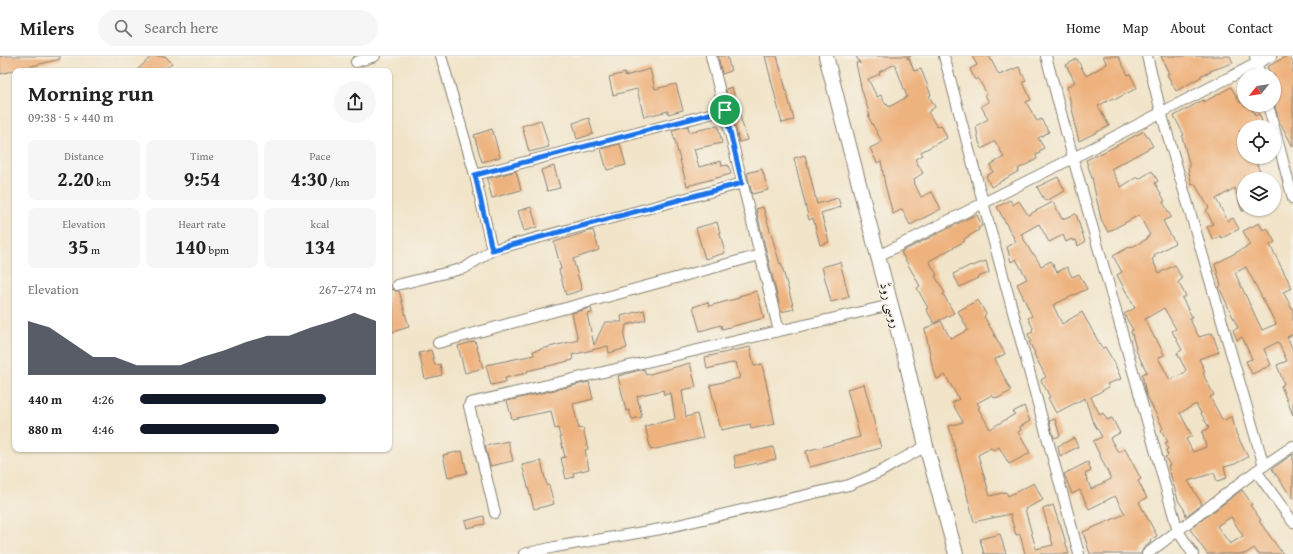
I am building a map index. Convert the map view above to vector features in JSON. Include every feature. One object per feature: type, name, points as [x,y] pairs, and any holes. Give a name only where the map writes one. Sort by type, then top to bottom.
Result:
[{"type":"main road","name":"روسی روڈ","points":[[826,56],[906,361],[926,446],[956,554]]},
{"type":"street","points":[[356,62],[375,56]]},
{"type":"street","points":[[441,56],[475,175],[492,250]]},
{"type":"street","points":[[711,56],[779,331]]},
{"type":"street","points":[[944,56],[1079,554]]},
{"type":"street","points":[[1046,56],[1073,158],[1178,531],[1193,554]]},
{"type":"street","points":[[1147,56],[1161,112],[1260,469],[1293,522]]},
{"type":"street","points":[[878,256],[1073,158],[1256,60],[1271,56]]},
{"type":"street","points":[[475,175],[725,110]]},
{"type":"street","points":[[1281,154],[1293,199]]},
{"type":"street","points":[[397,285],[465,268],[492,250],[742,183]]},
{"type":"street","points":[[438,343],[760,256]]},
{"type":"street","points":[[495,513],[469,406],[470,403],[891,305]]},
{"type":"street","points":[[524,554],[555,547],[661,529],[849,485],[880,472],[926,446]]},
{"type":"street","points":[[1147,554],[1293,446]]},
{"type":"building","points":[[0,56],[60,56],[60,59],[24,68],[12,68],[12,71],[0,74]]},
{"type":"building","points":[[152,56],[165,56],[172,63],[166,68],[139,68]]},
{"type":"building","points":[[718,56],[727,56],[731,71],[722,74]]},
{"type":"building","points":[[765,56],[777,56],[794,120],[782,123]]},
{"type":"building","points":[[856,56],[911,56],[907,59],[909,58],[914,71],[921,69],[931,95],[929,96],[935,107],[928,112],[937,127],[941,125],[947,138],[921,152],[923,155],[915,159],[923,173],[914,179],[921,197],[932,192],[941,209],[910,225],[902,209],[893,214],[885,185],[881,161],[877,163],[870,148],[882,142],[868,116],[870,116],[861,87],[856,63],[859,62]],"holes":[[[895,64],[907,97],[889,107],[887,104],[886,105],[881,95],[877,97],[868,79],[880,74],[879,72]]]},
{"type":"building","points":[[972,56],[989,56],[999,75],[1019,67],[1026,81],[1023,82],[1031,100],[1026,102],[1037,121],[1041,119],[1049,132],[1038,138],[1044,148],[1036,155],[1037,159],[1018,169],[1019,171],[991,187],[986,176],[993,172],[990,165],[1004,157],[995,141],[982,149],[979,142],[976,126],[988,119],[981,106],[989,102],[985,95],[987,94],[978,78],[975,80],[970,69],[977,65]]},
{"type":"building","points":[[1103,56],[1118,56],[1137,88],[1114,100],[1113,98],[1098,106],[1109,126],[1079,141],[1067,87],[1075,82],[1066,65],[1077,59],[1086,76],[1107,64]]},
{"type":"building","points":[[1161,56],[1230,56],[1233,63],[1201,75],[1201,77],[1176,91],[1167,74],[1169,74]]},
{"type":"building","points":[[1287,56],[1289,56],[1293,63],[1293,147],[1281,124],[1281,120],[1279,120],[1277,112],[1281,112],[1281,68],[1267,67]]},
{"type":"building","points":[[650,69],[655,89],[676,84],[683,110],[668,114],[668,111],[644,117],[637,89],[613,95],[609,77],[625,73],[625,76]]},
{"type":"building","points":[[732,87],[747,140],[739,142],[726,89]]},
{"type":"building","points":[[1231,87],[1237,98],[1237,112],[1253,112],[1255,116],[1259,114],[1262,120],[1237,120],[1237,164],[1257,164],[1260,172],[1237,172],[1237,195],[1235,188],[1216,199],[1228,221],[1233,218],[1239,229],[1222,238],[1220,236],[1213,240],[1207,227],[1213,224],[1206,210],[1209,208],[1195,184],[1192,185],[1188,168],[1190,167],[1182,136],[1184,135],[1174,116],[1203,100],[1204,102]]},
{"type":"building","points":[[589,118],[593,134],[577,139],[573,123]]},
{"type":"building","points":[[541,120],[549,147],[529,152],[522,126]]},
{"type":"building","points":[[688,126],[689,132],[718,126],[722,143],[694,149],[699,167],[721,161],[722,166],[728,165],[731,174],[687,186],[672,130]]},
{"type":"building","points":[[492,129],[500,157],[482,162],[474,135]]},
{"type":"building","points":[[1144,131],[1153,146],[1111,169],[1121,187],[1137,177],[1139,179],[1152,171],[1158,181],[1155,183],[1165,201],[1163,202],[1171,217],[1163,221],[1175,243],[1154,255],[1155,257],[1152,259],[1159,273],[1175,265],[1182,279],[1178,282],[1186,296],[1182,298],[1192,317],[1189,318],[1199,337],[1212,333],[1219,352],[1199,359],[1205,371],[1203,372],[1205,378],[1214,395],[1210,397],[1223,421],[1232,416],[1236,433],[1248,457],[1235,464],[1224,467],[1227,478],[1217,481],[1214,473],[1188,481],[1202,504],[1186,516],[1184,509],[1178,500],[1168,466],[1170,465],[1165,457],[1168,456],[1166,450],[1168,449],[1165,443],[1168,442],[1161,430],[1163,428],[1146,394],[1142,374],[1147,372],[1135,349],[1131,331],[1133,330],[1124,314],[1135,308],[1117,275],[1122,272],[1113,256],[1147,239],[1146,238],[1150,235],[1139,215],[1108,232],[1101,219],[1092,178],[1086,160]],"holes":[[[1164,308],[1176,329],[1172,331],[1182,350],[1177,353],[1186,370],[1184,373],[1170,380],[1158,358],[1164,355],[1145,319]],[[1196,404],[1209,428],[1202,432],[1206,447],[1193,452],[1186,439],[1192,436],[1180,413]]]},
{"type":"building","points":[[620,144],[626,165],[607,170],[601,149]]},
{"type":"building","points":[[805,155],[817,204],[838,198],[841,207],[821,213],[829,242],[820,245],[813,218],[809,220],[794,158]]},
{"type":"building","points":[[554,166],[560,188],[547,191],[541,170]]},
{"type":"building","points":[[762,169],[768,190],[752,194],[747,173]]},
{"type":"building","points":[[516,171],[521,190],[492,198],[487,179]]},
{"type":"building","points":[[1058,177],[1065,191],[1045,201],[1037,187]]},
{"type":"building","points":[[1010,200],[1013,205],[1019,201],[1028,215],[1053,202],[1062,219],[1076,214],[1085,242],[1078,246],[1076,240],[1073,241],[1072,239],[1066,242],[1063,235],[1049,242],[1039,224],[1021,234],[1032,254],[1034,254],[1041,266],[1051,261],[1057,272],[1067,267],[1072,277],[1079,274],[1087,289],[1053,305],[1062,324],[1082,312],[1102,348],[1105,347],[1115,364],[1121,379],[1107,384],[1109,387],[1091,397],[1100,415],[1103,413],[1107,420],[1112,418],[1120,433],[1110,438],[1118,452],[1125,449],[1141,479],[1138,481],[1147,498],[1139,502],[1157,536],[1150,540],[1151,542],[1143,549],[1141,554],[1090,554],[1083,532],[1125,514],[1115,496],[1089,509],[1080,490],[1072,494],[1064,474],[1088,462],[1091,471],[1085,474],[1091,489],[1111,479],[1093,441],[1102,437],[1092,420],[1085,398],[1056,413],[1041,380],[1046,377],[1029,342],[1031,341],[1028,334],[1033,332],[1033,328],[1028,318],[1032,316],[1017,284],[1027,279],[1016,259],[1011,262],[1007,247],[1016,242],[997,207]]},
{"type":"building","points":[[531,207],[537,227],[524,231],[518,211]]},
{"type":"building","points":[[763,207],[794,309],[781,312],[756,209]]},
{"type":"building","points":[[977,215],[982,226],[978,228],[979,230],[964,239],[965,241],[929,261],[937,275],[935,276],[945,293],[943,294],[954,313],[934,323],[917,288],[920,286],[901,252]]},
{"type":"building","points":[[717,222],[725,253],[705,259],[696,228]]},
{"type":"building","points":[[1259,223],[1263,230],[1267,228],[1275,242],[1270,245],[1292,288],[1283,292],[1293,310],[1293,334],[1287,337],[1293,350],[1293,415],[1281,386],[1284,384],[1277,365],[1287,361],[1278,342],[1264,349],[1271,365],[1252,374],[1246,361],[1252,359],[1242,337],[1237,340],[1233,330],[1238,328],[1219,287],[1221,286],[1215,264],[1250,245],[1243,231]],"holes":[[[1246,267],[1276,324],[1262,330],[1235,273]]]},
{"type":"building","points":[[593,230],[599,250],[573,259],[582,290],[566,295],[559,270],[561,269],[554,242]]},
{"type":"building","points":[[986,261],[989,273],[977,277],[978,278],[960,287],[953,274],[971,265],[972,266]]},
{"type":"building","points":[[840,262],[849,297],[831,302],[822,267]]},
{"type":"building","points":[[392,289],[399,291],[409,327],[392,332]]},
{"type":"building","points":[[757,291],[764,318],[722,329],[721,325],[700,331],[693,307],[708,302],[709,306],[739,298],[739,296]]},
{"type":"building","points":[[978,300],[986,314],[984,316],[1005,354],[995,359],[1011,391],[998,398],[994,398],[992,395],[977,403],[980,407],[978,408],[990,429],[1015,414],[1013,412],[1024,406],[1030,421],[1020,427],[1021,430],[1018,432],[1030,453],[1009,464],[999,447],[993,450],[991,448],[978,455],[990,496],[1006,492],[1008,496],[1034,483],[1043,500],[1025,509],[1036,549],[1053,545],[1043,509],[1053,505],[1069,554],[1025,554],[1020,534],[1016,535],[1010,514],[974,522],[949,426],[963,422],[952,403],[959,399],[945,375],[937,379],[932,365],[925,329],[941,321],[950,338],[953,338],[968,330],[958,311]]},
{"type":"building","points":[[591,308],[592,313],[587,314],[594,345],[605,322],[622,322],[621,316],[644,310],[646,320],[626,325],[624,337],[627,348],[609,353],[608,346],[572,355],[573,360],[527,371],[527,373],[505,378],[506,382],[491,385],[486,365],[534,355],[533,351],[578,340],[572,313]]},
{"type":"building","points":[[475,341],[483,368],[465,373],[458,346]]},
{"type":"building","points":[[750,347],[754,366],[762,364],[775,424],[751,429],[750,424],[721,430],[710,385],[740,378],[736,362],[707,369],[705,357]]},
{"type":"building","points":[[431,350],[435,365],[440,364],[442,375],[425,379],[419,353]]},
{"type":"building","points":[[690,363],[696,387],[682,390],[686,417],[697,414],[703,438],[651,450],[645,426],[675,419],[671,393],[664,395],[663,390],[637,396],[642,417],[632,419],[629,410],[626,411],[618,376],[644,369],[646,375]]},
{"type":"building","points":[[589,382],[593,399],[573,404],[579,429],[583,428],[588,449],[585,450],[589,469],[573,473],[574,477],[566,479],[561,458],[565,457],[558,428],[555,429],[551,411],[512,419],[507,401]]},
{"type":"building","points":[[864,384],[881,448],[810,467],[806,451],[860,437],[847,389]]},
{"type":"building","points":[[1055,419],[1060,436],[1054,438],[1049,421]]},
{"type":"building","points":[[1074,438],[1078,447],[1060,456],[1058,446]]},
{"type":"building","points":[[508,441],[513,461],[490,466],[485,446]]},
{"type":"building","points":[[773,447],[776,459],[736,468],[734,456]]},
{"type":"building","points":[[462,451],[467,473],[448,477],[443,455]]},
{"type":"building","points":[[1293,454],[1293,499],[1272,469]]},
{"type":"building","points":[[541,461],[547,486],[549,485],[554,504],[534,509],[522,465]]},
{"type":"building","points":[[1242,490],[1252,504],[1250,505],[1261,520],[1259,521],[1283,554],[1258,554],[1254,548],[1245,554],[1207,554],[1190,529]],"holes":[[[1231,517],[1243,536],[1230,544],[1217,526]]]},
{"type":"building","points":[[484,516],[485,524],[467,528],[465,521]]},
{"type":"building","points":[[1000,534],[1006,554],[984,554],[980,539]]},
{"type":"route","points":[[725,110],[742,183],[492,250],[475,175],[725,110]]}]
